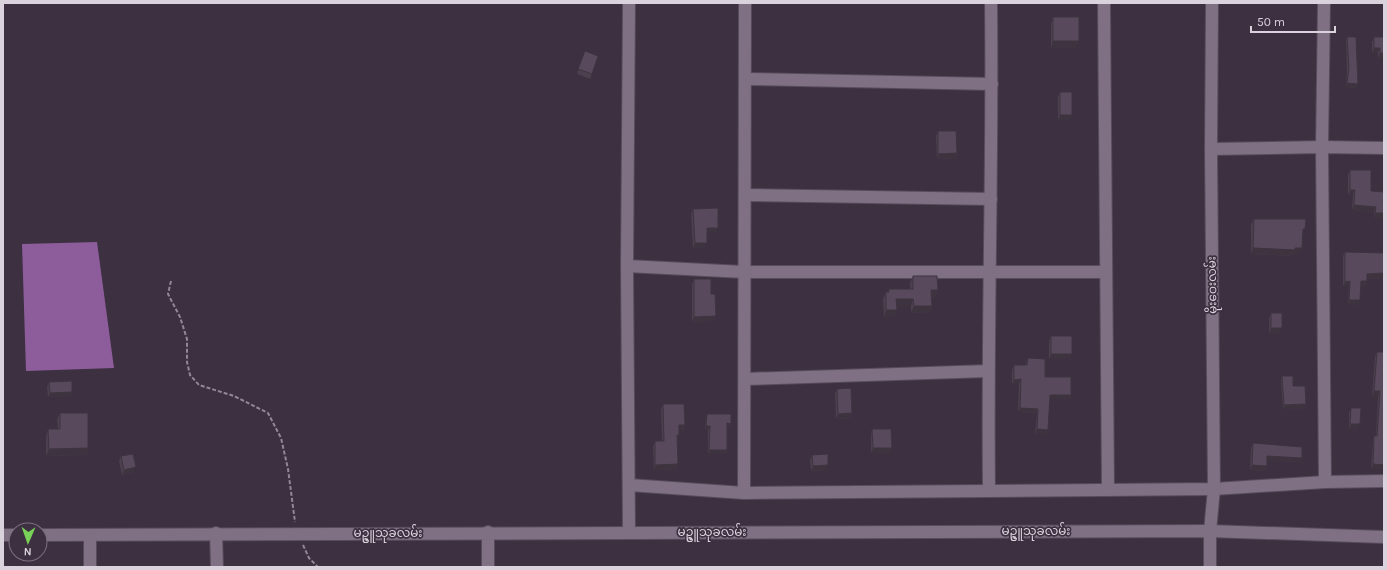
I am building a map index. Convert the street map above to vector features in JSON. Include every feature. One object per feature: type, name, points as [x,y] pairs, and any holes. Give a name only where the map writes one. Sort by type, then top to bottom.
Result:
[{"type":"street","points":[[629,3],[627,266],[629,532]]},
{"type":"street","points":[[744,492],[745,3]]},
{"type":"street","points":[[989,489],[988,371],[991,272],[991,3]]},
{"type":"street","points":[[1104,3],[1105,272],[1108,490]]},
{"type":"street","name":"မိုးဝေးလမ်း","points":[[1210,567],[1210,531],[1214,489],[1211,149],[1212,3]]},
{"type":"street","points":[[1324,3],[1322,147],[1325,482]]},
{"type":"street","points":[[746,79],[992,84]]},
{"type":"street","points":[[1211,149],[1322,147],[1384,148]]},
{"type":"street","points":[[745,195],[991,199]]},
{"type":"street","points":[[627,266],[744,272],[1105,272]]},
{"type":"street","points":[[745,379],[988,371]]},
{"type":"street","points":[[629,485],[744,492],[989,489],[1214,489],[1325,482],[1384,481]]},
{"type":"street","name":"မဥ္ဇူသုခလမ်း","points":[[48,535],[488,532],[1210,531],[1384,537]]},
{"type":"street","points":[[488,532],[488,567]]},
{"type":"street","points":[[216,533],[217,567]]},
{"type":"street","points":[[90,535],[90,567]]},
{"type":"path","points":[[171,282],[168,294],[180,317],[187,339],[187,362],[190,375],[199,385],[234,396],[268,413],[281,438],[288,469],[297,533],[309,558],[318,567]]},
{"type":"shaded area","points":[[97,242],[114,368],[26,371],[22,244]]},
{"type":"building","points":[[1053,17],[1079,17],[1079,41],[1053,41]]},
{"type":"building","points":[[1347,37],[1356,37],[1358,84],[1347,83],[1349,68]]},
{"type":"building","points":[[1374,37],[1384,37],[1384,53],[1380,53],[1380,48],[1374,48]]},
{"type":"building","points":[[585,51],[598,56],[592,74],[578,69]]},
{"type":"building","points":[[1060,92],[1072,92],[1072,115],[1060,115]]},
{"type":"building","points":[[938,131],[956,131],[957,153],[938,154]]},
{"type":"building","points":[[1350,170],[1371,170],[1371,191],[1384,192],[1384,213],[1375,213],[1376,207],[1354,205],[1355,190],[1350,190]]},
{"type":"building","points":[[718,208],[718,228],[707,228],[707,243],[695,243],[693,209]]},
{"type":"building","points":[[1254,219],[1306,219],[1305,229],[1303,229],[1302,248],[1295,248],[1295,250],[1253,248]]},
{"type":"building","points":[[1345,252],[1384,253],[1384,273],[1367,274],[1367,281],[1361,281],[1360,300],[1349,300],[1350,281],[1345,282]]},
{"type":"building","points":[[913,276],[937,276],[938,290],[931,290],[932,306],[914,306],[913,299],[896,299],[897,310],[886,310],[886,292],[889,292],[889,289],[913,289]]},
{"type":"building","points":[[694,279],[711,279],[711,294],[715,294],[716,316],[694,317]]},
{"type":"building","points":[[1271,313],[1282,313],[1282,328],[1271,328]]},
{"type":"building","points":[[1051,336],[1072,336],[1072,354],[1051,354]]},
{"type":"building","points":[[1377,352],[1384,352],[1384,465],[1373,464],[1374,436],[1377,436],[1380,391],[1374,391]]},
{"type":"building","points":[[1028,358],[1045,359],[1045,377],[1071,377],[1071,395],[1050,395],[1048,430],[1037,429],[1038,409],[1020,408],[1021,379],[1014,380],[1014,365],[1027,365]]},
{"type":"building","points":[[1282,376],[1293,376],[1293,386],[1305,386],[1306,404],[1284,405]]},
{"type":"building","points":[[72,381],[72,392],[50,393],[49,382]]},
{"type":"building","points":[[851,388],[852,413],[838,414],[837,389]]},
{"type":"building","points":[[663,404],[684,404],[685,425],[679,425],[679,435],[677,435],[678,464],[655,465],[655,441],[664,441]]},
{"type":"building","points":[[1351,408],[1361,408],[1360,424],[1350,424]]},
{"type":"building","points":[[60,413],[88,413],[88,448],[49,449],[48,429],[60,429]]},
{"type":"building","points":[[707,414],[731,414],[731,424],[727,423],[727,450],[709,450],[710,426],[706,426]]},
{"type":"building","points":[[872,429],[891,429],[892,448],[873,448]]},
{"type":"building","points":[[1253,443],[1302,447],[1302,458],[1267,456],[1267,466],[1252,465]]},
{"type":"building","points":[[133,454],[136,467],[124,470],[121,456]]},
{"type":"building","points":[[828,454],[828,465],[813,466],[812,455]]}]
